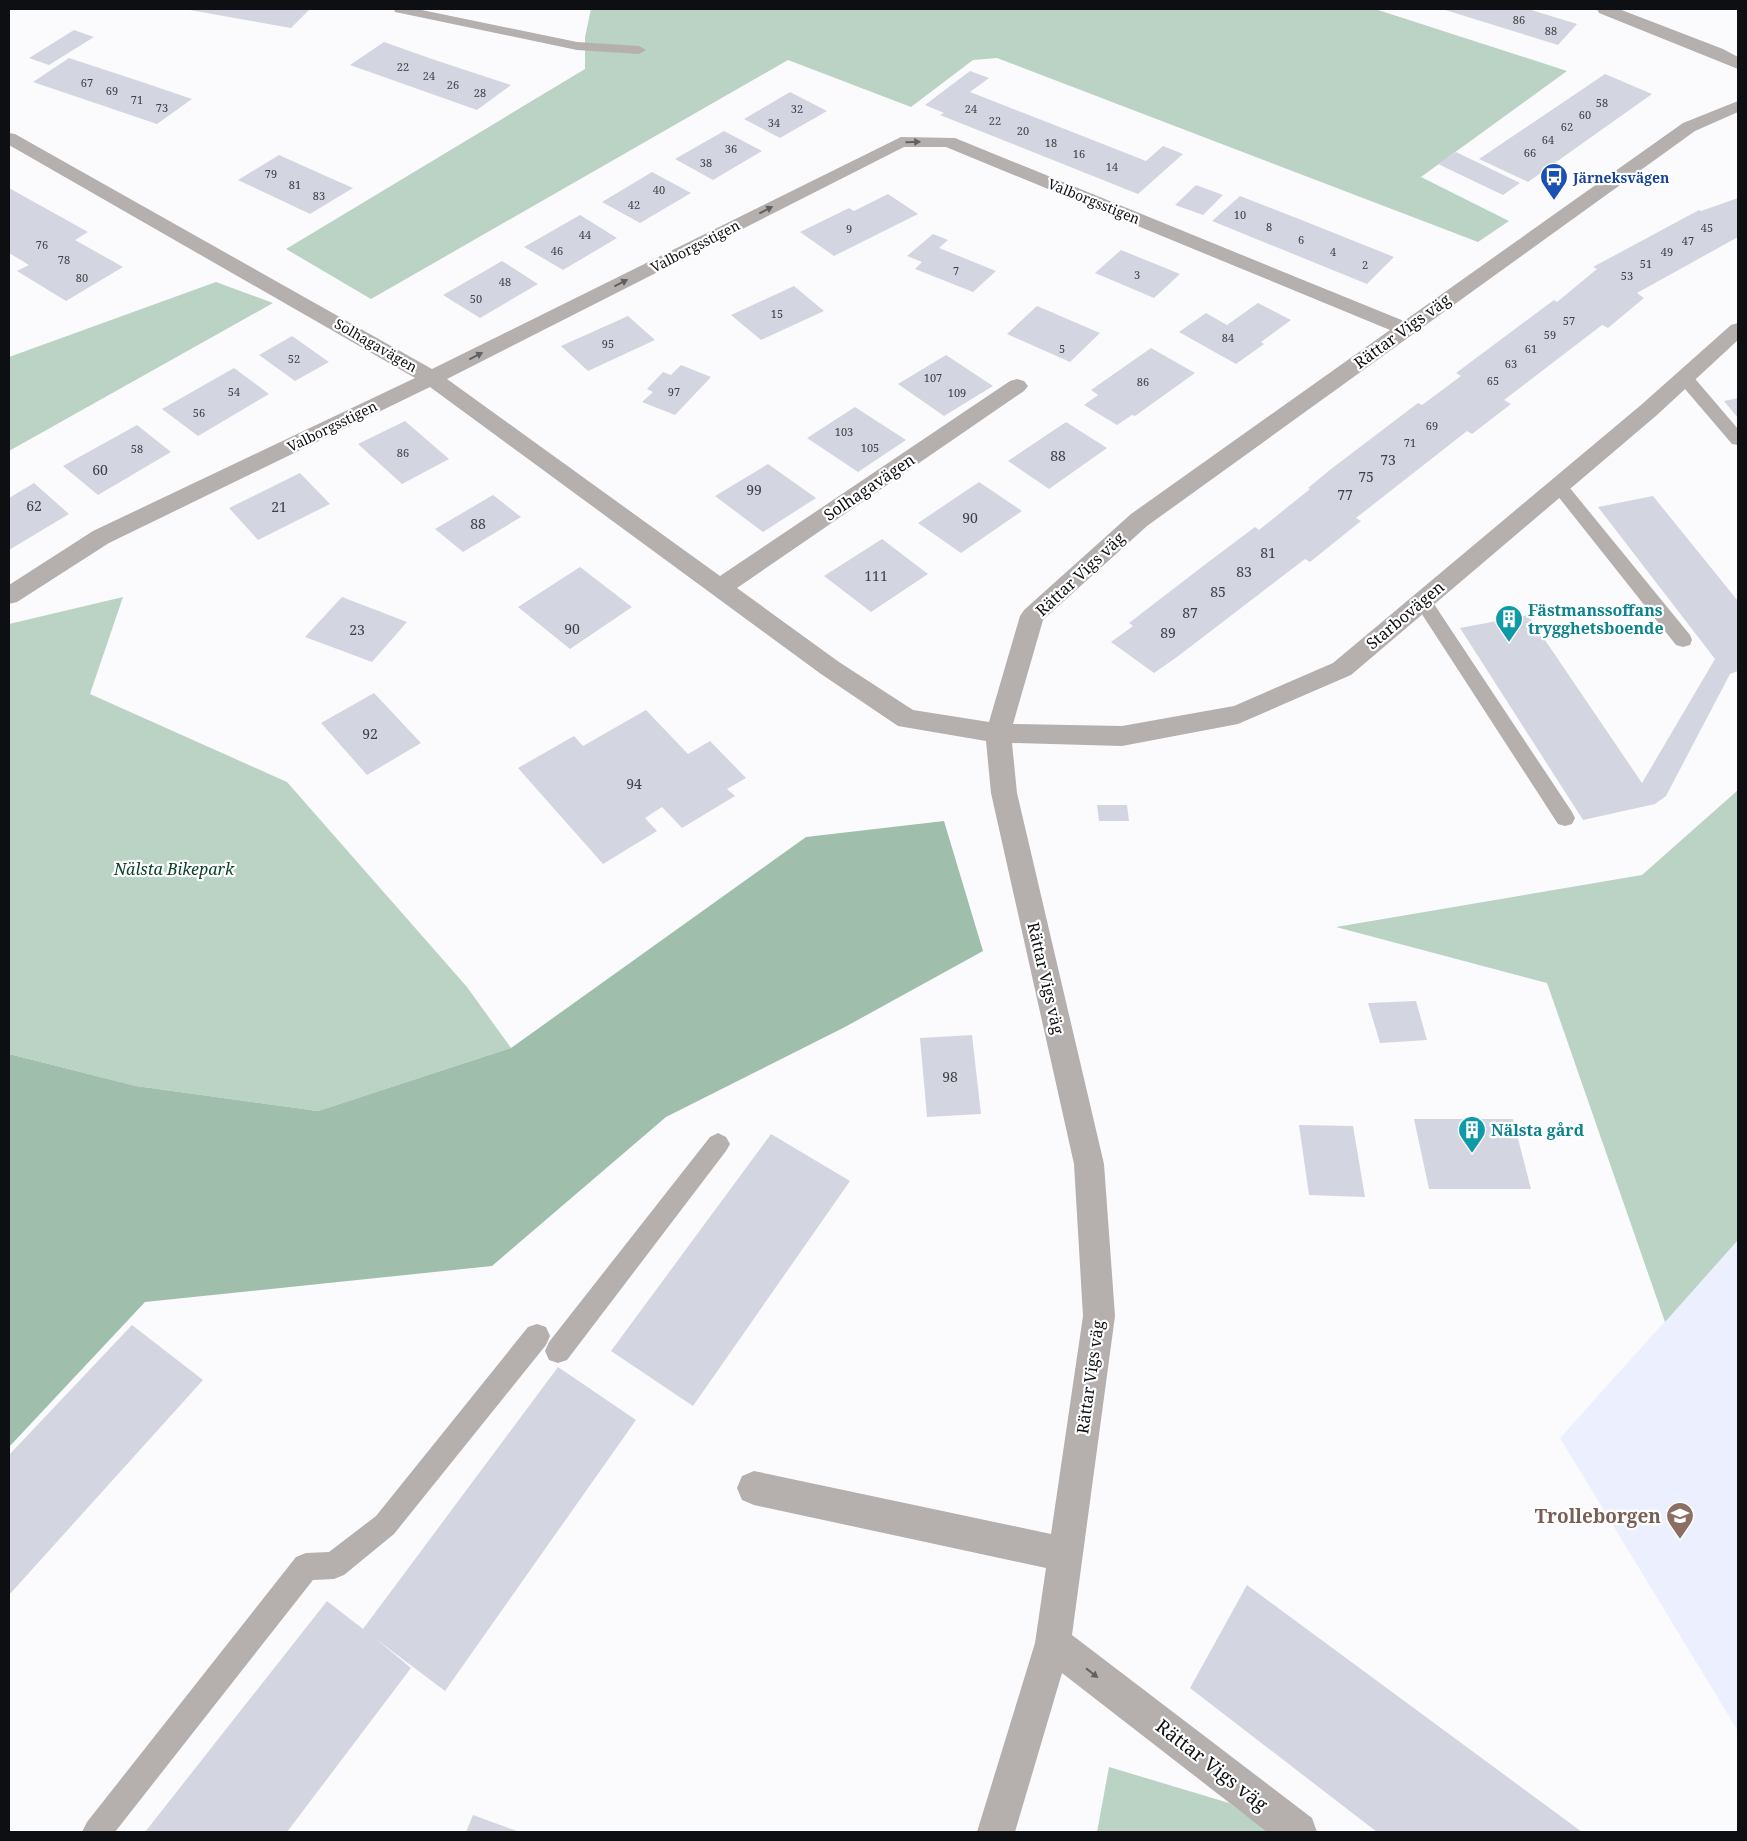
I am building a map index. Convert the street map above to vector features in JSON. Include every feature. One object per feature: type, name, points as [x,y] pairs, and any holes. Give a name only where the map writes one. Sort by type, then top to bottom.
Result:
[{"type":"street","points":[[1604,9],[1717,53],[1738,64]]},
{"type":"street","name":"Rättar Vigs väg","points":[[996,1832],[1053,1643],[1099,1316],[1089,1164],[1004,793],[998,733],[1032,616],[1139,520],[1405,328],[1689,127],[1738,106]]},
{"type":"street","name":"Solhagavägen","points":[[9,138],[432,378],[830,668],[907,719],[998,733]]},
{"type":"street","name":"Valborgsstigen","points":[[9,596],[101,537],[432,378],[901,142],[949,142],[1405,328]]},
{"type":"street","name":"Starbovägen","points":[[998,733],[1122,736],[1238,715],[1342,669],[1685,378],[1738,329]]},
{"type":"street","name":"Solhagavägen","points":[[720,588],[1017,386]]},
{"type":"street","points":[[754,1488],[1064,1555]]},
{"type":"street","name":"Rättar Vigs väg","points":[[1053,1643],[1298,1832]]},
{"type":"lane","points":[[400,9],[577,46],[640,50]]},
{"type":"lane","points":[[1685,378],[1738,440]]},
{"type":"lane","points":[[1559,486],[1683,640]]},
{"type":"lane","points":[[1422,600],[1565,818]]},
{"type":"lane","points":[[97,1832],[306,1567],[334,1565],[385,1525],[548,1343],[718,1144]]},
{"type":"shaded area","name":"Trolleborgen","points":[[1738,1240],[1738,1731],[1560,1438]]},
{"type":"green space","points":[[591,9],[1375,9],[1567,71],[1421,177],[1509,221],[1478,242],[997,58],[973,60],[911,107],[788,60],[371,299],[286,249],[585,69],[585,37]]},
{"type":"green space","points":[[216,282],[273,303],[9,451],[9,357]]},
{"type":"green space","name":"Nälsta Bikepark","points":[[123,597],[90,694],[287,782],[467,987],[511,1048],[318,1111],[136,1086],[9,1054],[9,624]]},
{"type":"green space","points":[[1738,790],[1738,1240],[1665,1322],[1547,983],[1336,927],[1642,875]]},
{"type":"green space","points":[[944,821],[983,951],[845,1027],[666,1117],[492,1266],[145,1302],[9,1447],[9,1054],[136,1086],[318,1111],[511,1048],[806,837]]},
{"type":"green space","points":[[1109,1767],[1229,1803],[1269,1832],[1097,1832]]},
{"type":"building","points":[[184,9],[310,9],[291,28]]},
{"type":"building","points":[[1442,9],[1528,9],[1577,24],[1558,45]]},
{"type":"building","points":[[74,30],[94,37],[49,65],[29,58]]},
{"type":"building","points":[[384,42],[511,85],[477,110],[350,65]]},
{"type":"building","points":[[69,58],[192,99],[157,124],[33,82]]},
{"type":"building","points":[[970,71],[989,78],[970,92],[1146,161],[1163,146],[1183,154],[1138,194],[940,115],[944,113],[925,105]]},
{"type":"building","points":[[1605,74],[1652,94],[1528,182],[1479,159]]},
{"type":"building","points":[[790,92],[827,111],[780,138],[744,119]]},
{"type":"building","points":[[724,131],[762,151],[713,180],[675,159]]},
{"type":"building","points":[[1456,152],[1520,183],[1503,195],[1438,164]]},
{"type":"building","points":[[279,155],[353,188],[310,214],[238,180]]},
{"type":"building","points":[[652,172],[691,193],[640,223],[602,202]]},
{"type":"building","points":[[1196,185],[1223,195],[1203,215],[1175,205]]},
{"type":"building","points":[[9,188],[88,232],[75,240],[123,267],[66,301],[17,271],[29,265],[9,253]]},
{"type":"building","points":[[888,194],[918,214],[834,256],[800,232],[849,208],[854,211]]},
{"type":"building","points":[[1240,196],[1394,257],[1367,284],[1212,221]]},
{"type":"building","points":[[1738,198],[1738,237],[1637,293],[1644,298],[1608,328],[1602,325],[1504,400],[1511,404],[1472,434],[1467,431],[1356,518],[1361,521],[1310,562],[1305,559],[1177,657],[1154,673],[1111,642],[1133,626],[1129,623],[1207,563],[1255,527],[1259,530],[1310,489],[1308,488],[1331,469],[1418,403],[1422,405],[1461,376],[1456,373],[1554,300],[1557,302],[1597,269],[1593,267],[1699,210],[1701,211]]},
{"type":"building","points":[[580,215],[617,238],[563,270],[524,247]]},
{"type":"building","points":[[933,234],[948,240],[939,248],[996,271],[973,292],[915,269],[922,262],[907,256]]},
{"type":"building","points":[[1121,250],[1180,274],[1154,298],[1095,273]]},
{"type":"building","points":[[502,261],[538,284],[480,318],[443,295]]},
{"type":"building","points":[[794,286],[824,311],[761,340],[731,315]]},
{"type":"building","points":[[1258,303],[1291,320],[1261,342],[1264,344],[1236,364],[1179,332],[1206,313],[1227,325]]},
{"type":"building","points":[[1037,306],[1100,333],[1070,362],[1007,334]]},
{"type":"building","points":[[628,316],[655,340],[588,371],[561,346]]},
{"type":"building","points":[[292,336],[329,362],[295,381],[259,355]]},
{"type":"building","points":[[1151,348],[1195,373],[1135,416],[1132,415],[1117,425],[1084,405],[1098,395],[1091,390]]},
{"type":"building","points":[[946,355],[993,386],[944,416],[898,384]]},
{"type":"building","points":[[681,365],[711,377],[675,415],[642,402],[653,392],[647,389],[663,372],[671,375]]},
{"type":"building","points":[[234,368],[269,394],[198,436],[162,409]]},
{"type":"building","points":[[1738,398],[1738,418],[1724,401]]},
{"type":"building","points":[[855,407],[906,440],[858,472],[807,438]]},
{"type":"building","points":[[405,421],[449,459],[402,484],[358,444]]},
{"type":"building","points":[[1066,422],[1107,448],[1049,489],[1008,461]]},
{"type":"building","points":[[137,425],[171,452],[98,495],[63,466]]},
{"type":"building","points":[[768,464],[816,498],[763,532],[715,496]]},
{"type":"building","points":[[300,473],[330,504],[258,540],[229,508]]},
{"type":"building","points":[[979,482],[1022,511],[961,553],[918,523]]},
{"type":"building","points":[[34,483],[69,514],[9,550],[9,498]]},
{"type":"building","points":[[493,495],[521,517],[463,552],[435,529]]},
{"type":"building","name":"Fästmanssoffans trygghetsboende","points":[[1653,496],[1738,601],[1738,671],[1730,674],[1666,796],[1655,804],[1583,820],[1460,628],[1528,615],[1642,783],[1715,659],[1598,507]]},
{"type":"building","points":[[882,539],[928,574],[871,612],[824,576]]},
{"type":"building","points":[[580,567],[632,607],[570,649],[518,607]]},
{"type":"building","points":[[342,597],[407,622],[372,662],[305,637]]},
{"type":"building","points":[[374,693],[421,743],[367,775],[321,723]]},
{"type":"building","points":[[646,710],[688,754],[710,741],[746,778],[727,789],[735,796],[682,828],[662,807],[645,818],[657,831],[603,864],[518,768],[574,736],[583,746]]},
{"type":"building","points":[[1097,805],[1127,805],[1129,821],[1099,821]]},
{"type":"building","points":[[1416,1001],[1427,1040],[1380,1043],[1368,1003]]},
{"type":"building","points":[[972,1035],[981,1114],[927,1117],[920,1038]]},
{"type":"building","name":"Nälsta gård","points":[[1414,1119],[1513,1119],[1531,1189],[1429,1189]]},
{"type":"building","points":[[1299,1125],[1353,1126],[1365,1197],[1309,1195]]},
{"type":"building","points":[[771,1134],[850,1181],[693,1406],[611,1351]]},
{"type":"building","points":[[132,1325],[203,1380],[9,1595],[9,1455]]},
{"type":"building","points":[[558,1367],[636,1420],[445,1691],[376,1639],[411,1668],[287,1832],[145,1832],[327,1601],[363,1629]]},
{"type":"building","points":[[1247,1585],[1582,1832],[1377,1832],[1190,1688]]},
{"type":"building","points":[[473,1815],[520,1832],[466,1832]]},
{"type":"place","name":"Järneksvägen","points":[[1554,201]]},
{"type":"place","name":"Fästmanssoffans trygghetsboende","points":[[1509,643]]},
{"type":"place","name":"Nälsta gård","points":[[1472,1154]]},
{"type":"place","name":"Trolleborgen","points":[[1680,1540]]}]
